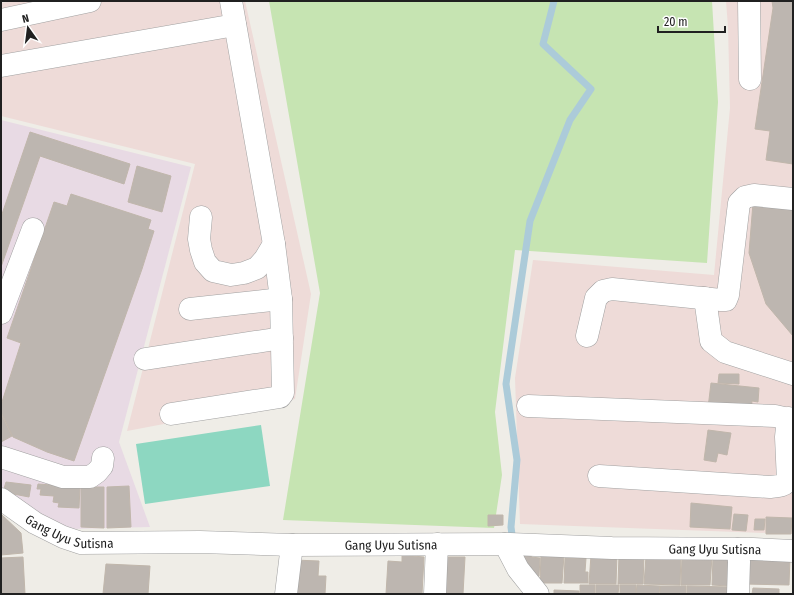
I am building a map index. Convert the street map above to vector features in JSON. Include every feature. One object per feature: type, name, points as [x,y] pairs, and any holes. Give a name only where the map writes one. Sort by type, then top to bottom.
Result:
[{"type":"street","points":[[1,20],[90,1]]},
{"type":"street","points":[[171,414],[280,397],[283,392],[281,299],[274,244],[231,1]]},
{"type":"street","points":[[749,1],[750,79]]},
{"type":"street","points":[[1,66],[235,25]]},
{"type":"street","points":[[587,336],[596,298],[603,291],[612,289],[726,300],[728,295],[739,204],[745,197],[754,195],[793,200]]},
{"type":"street","points":[[201,217],[199,239],[201,250],[205,262],[213,271],[231,275],[244,273],[257,268],[265,259],[274,244]]},
{"type":"street","points":[[1,313],[33,229]]},
{"type":"street","points":[[705,298],[711,341],[725,352],[793,374]]},
{"type":"street","points":[[190,309],[281,299]]},
{"type":"street","points":[[145,359],[282,338]]},
{"type":"street","points":[[528,406],[775,416],[790,419],[786,436],[788,481],[786,484],[781,486],[770,487],[599,476]]},
{"type":"street","points":[[1,457],[63,477],[90,477],[100,469],[104,458]]},
{"type":"street","name":"Gang Uyu Sutisna","points":[[1,500],[35,523],[63,537],[81,543],[200,542],[292,545],[511,544],[612,548],[753,549],[793,551]]},
{"type":"street","points":[[435,594],[437,544]]},
{"type":"street","points":[[511,544],[518,569],[538,594]]},
{"type":"street","points":[[286,594],[292,545]]},
{"type":"street","points":[[738,549],[738,594]]},
{"type":"shaded area","points":[[13,1],[245,1],[311,294],[295,399],[127,431],[195,164],[1,116],[1,3]]},
{"type":"shaded area","points":[[726,1],[793,1],[793,534],[520,524],[515,378],[533,260],[714,275],[730,108]]},
{"type":"shaded area","points":[[1,120],[191,167],[119,442],[150,527],[69,529],[1,492]]},
{"type":"green space","points":[[269,1],[712,1],[718,102],[707,263],[515,250],[495,412],[502,475],[494,528],[283,520],[320,293]]},
{"type":"green space","points":[[261,425],[270,486],[145,504],[136,444]]},
{"type":"building","points":[[772,1],[793,1],[793,164],[766,160],[770,131],[755,129],[773,8]]},
{"type":"building","points":[[30,132],[130,164],[124,184],[40,156],[1,267],[1,217]]},
{"type":"building","points":[[137,166],[171,176],[162,212],[128,202]]},
{"type":"building","points":[[71,194],[151,220],[148,229],[154,231],[74,461],[47,452],[13,437],[1,412],[1,405],[21,343],[7,338],[54,202],[67,206]]},
{"type":"building","points":[[753,203],[793,208],[793,336],[766,304],[749,253]]},
{"type":"building","points":[[719,374],[739,374],[739,384],[718,383]]},
{"type":"building","points":[[711,383],[759,388],[758,402],[752,401],[751,412],[708,408]]},
{"type":"building","points":[[1,414],[12,436],[1,442]]},
{"type":"building","points":[[708,430],[731,433],[727,455],[718,453],[716,462],[704,460]]},
{"type":"building","points":[[6,482],[31,485],[29,497],[3,492]]},
{"type":"building","points":[[38,484],[80,487],[79,508],[58,507],[59,503],[53,502],[54,496],[40,495],[41,489],[37,489]]},
{"type":"building","points":[[129,486],[131,527],[107,528],[107,487]]},
{"type":"building","points":[[81,487],[104,487],[104,528],[81,527]]},
{"type":"building","points":[[691,503],[732,507],[730,529],[690,527]]},
{"type":"building","points":[[1,514],[21,533],[23,553],[1,555]]},
{"type":"building","points":[[734,514],[748,515],[746,531],[732,530]]},
{"type":"building","points":[[488,515],[503,515],[503,525],[488,526]]},
{"type":"building","points":[[766,517],[792,518],[791,534],[766,534]]},
{"type":"building","points":[[755,519],[765,519],[764,530],[754,530]]},
{"type":"building","points":[[518,552],[532,552],[531,557],[540,558],[539,576],[531,576]]},
{"type":"building","points":[[541,554],[564,555],[562,583],[540,583]]},
{"type":"building","points":[[402,555],[424,557],[422,594],[386,594],[388,561],[402,562]]},
{"type":"building","points":[[591,555],[617,555],[616,584],[589,584]]},
{"type":"building","points":[[619,555],[644,556],[643,584],[618,584]]},
{"type":"building","points":[[646,556],[681,556],[680,585],[644,584]]},
{"type":"building","points":[[682,556],[712,557],[710,585],[681,585]]},
{"type":"building","points":[[23,557],[25,594],[1,594],[1,558]]},
{"type":"building","points":[[447,557],[465,557],[463,594],[445,594]]},
{"type":"building","points":[[713,557],[729,557],[728,586],[712,585]]},
{"type":"building","points":[[565,558],[586,558],[585,572],[588,572],[588,583],[564,583]]},
{"type":"building","points":[[746,558],[790,558],[789,585],[745,584]]},
{"type":"building","points":[[294,560],[319,561],[318,576],[326,576],[325,594],[292,594]]},
{"type":"building","points":[[106,564],[150,566],[148,594],[103,594]]},
{"type":"building","points":[[580,585],[595,585],[595,594],[580,594]]},
{"type":"building","points":[[596,585],[619,585],[618,594],[596,594]]},
{"type":"building","points":[[620,585],[636,585],[636,594],[620,594]]},
{"type":"building","points":[[637,585],[660,586],[659,594],[636,594]]},
{"type":"building","points":[[660,586],[686,586],[686,594],[660,594]]},
{"type":"building","points":[[687,586],[730,587],[730,594],[687,594]]},
{"type":"building","points":[[753,588],[779,589],[779,594],[752,594]]},
{"type":"building","points":[[554,590],[579,591],[579,594],[554,594]]},
{"type":"waterway","points":[[513,543],[511,527],[517,460],[506,384],[530,221],[570,120],[591,89],[543,44],[554,1]]}]
